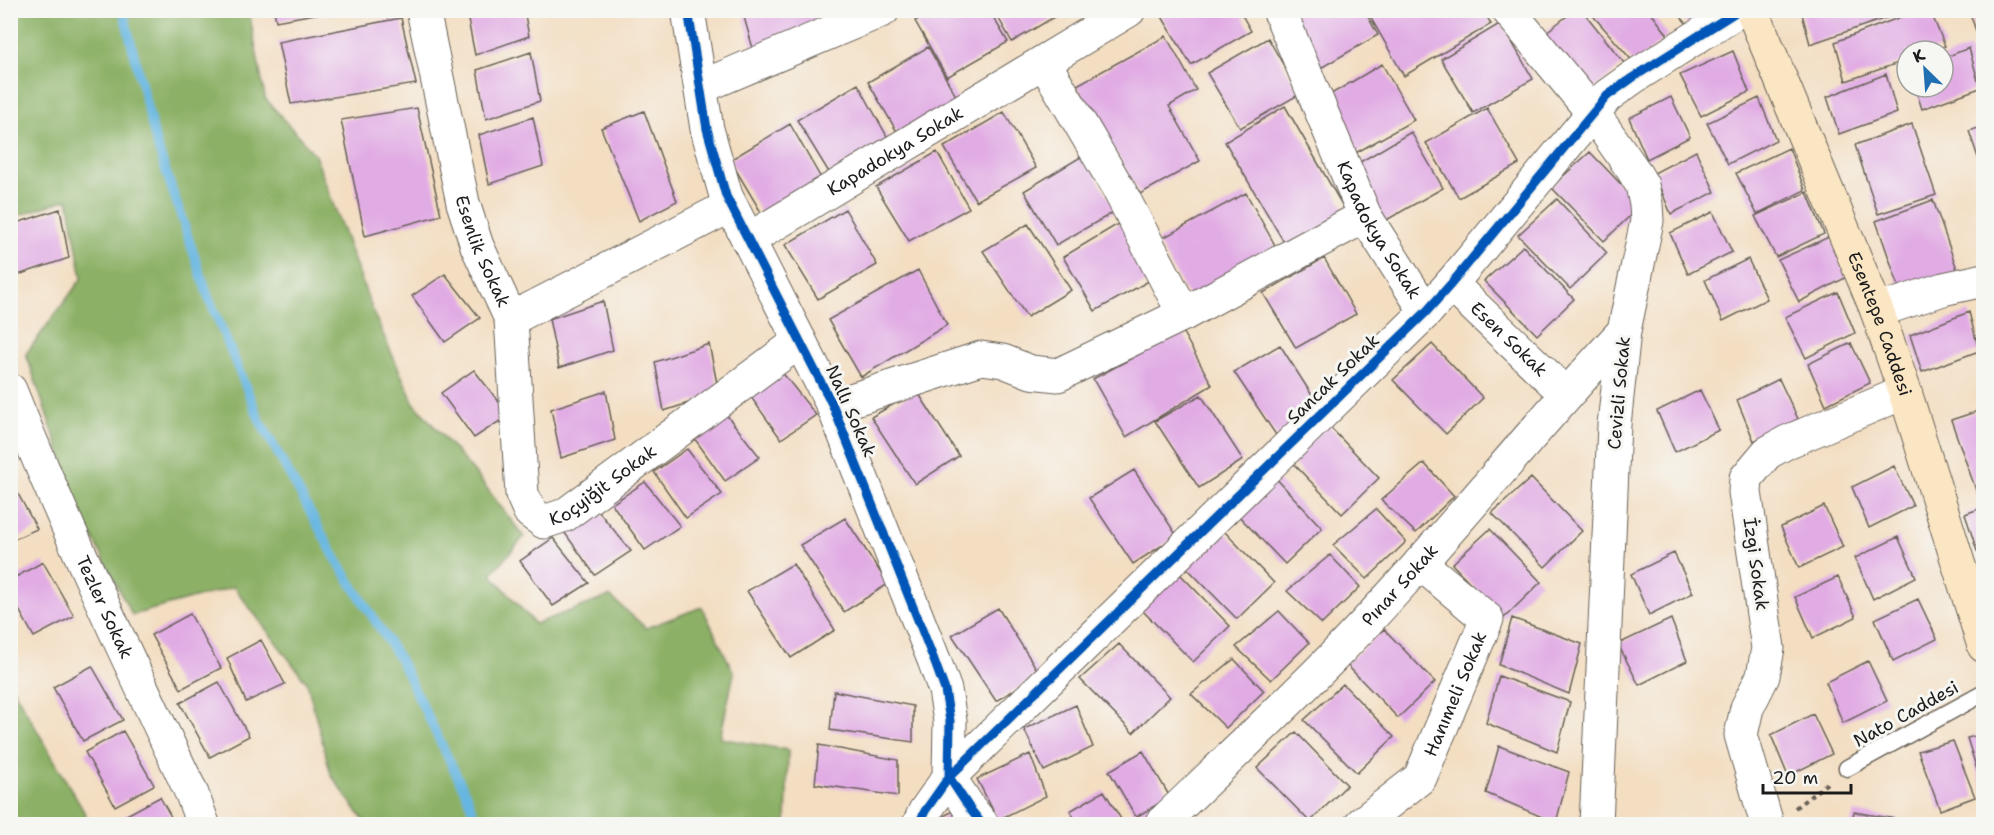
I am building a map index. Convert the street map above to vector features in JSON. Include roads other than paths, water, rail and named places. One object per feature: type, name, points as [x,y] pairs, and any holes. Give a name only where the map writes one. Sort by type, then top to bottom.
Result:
[{"type":"street","name":"Esenlik Sokak","points":[[423,10],[463,203],[477,246],[511,319],[730,206]]},
{"type":"street","name":"Nallı Sokak","points":[[688,10],[707,129],[730,206],[834,406],[945,690],[950,722],[949,777]]},
{"type":"street","points":[[701,87],[883,10]]},
{"type":"street","name":"Kapadokya Sokak","points":[[747,240],[1129,10]]},
{"type":"street","name":"Kapadokya Sokak","points":[[1279,10],[1365,216],[1426,312]]},
{"type":"street","name":"Cevizli Sokak","points":[[1508,10],[1593,113],[1634,170],[1642,185],[1646,204],[1647,221],[1623,332],[1614,425],[1596,825]]},
{"type":"street","name":"Sancak Sokak","points":[[949,777],[1426,312],[1607,96],[1739,10]]},
{"type":"street","name":"Esentepe Caddesi","points":[[1752,10],[1877,310],[1905,392],[1983,646]]},
{"type":"street","points":[[1044,62],[1118,188],[1184,314]]},
{"type":"street","points":[[834,406],[981,358],[1003,361],[1031,372],[1058,375],[1184,314],[1365,216]]},
{"type":"street","points":[[1877,310],[1943,289],[1983,280]]},
{"type":"street","name":"Esen Sokak","points":[[1451,284],[1566,394]]},
{"type":"street","name":"Koçyiğit Sokak","points":[[511,319],[522,494],[531,512],[544,522],[565,515],[800,341]]},
{"type":"street","name":"Pınar Sokak","points":[[1161,825],[1330,660],[1420,562],[1623,332]]},
{"type":"street","name":"Tezler Sokak","points":[[10,390],[80,554],[192,794],[203,825]]},
{"type":"street","name":"İzgi Sokak","points":[[1780,817],[1741,735],[1748,708],[1763,676],[1768,648],[1745,492],[1746,478],[1767,453],[1905,392]]},
{"type":"street","name":"Hanımeli Sokak","points":[[1361,825],[1420,778],[1486,619],[1420,562]]},
{"type":"street","points":[[919,825],[930,803],[949,777],[982,825]]},
{"type":"lane","name":"Nato Caddesi","points":[[1847,768],[1983,693]]},
{"type":"waterway","points":[[123,10],[156,142],[208,296],[260,421],[336,559],[400,660],[466,794],[478,824]]}]
